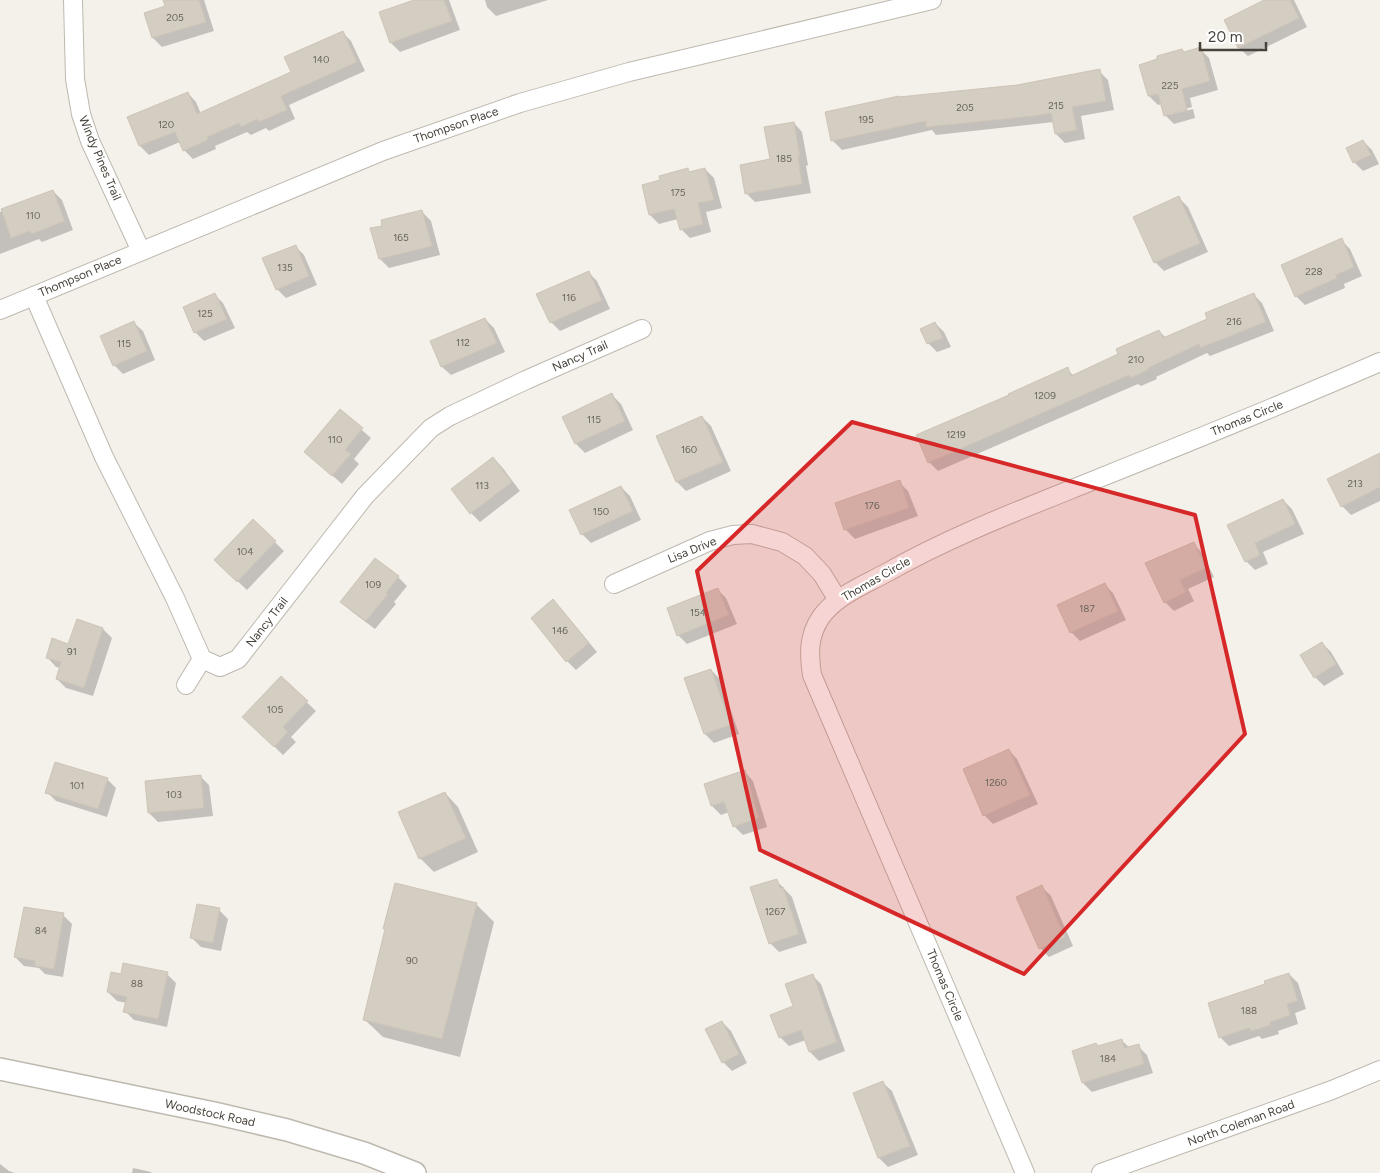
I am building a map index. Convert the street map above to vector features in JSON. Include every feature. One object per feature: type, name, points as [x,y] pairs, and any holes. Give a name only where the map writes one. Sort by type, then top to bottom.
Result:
[{"type":"street","name":"Windy Pines Trail","points":[[73,0],[75,79],[81,114],[90,141],[141,251]]},
{"type":"street","name":"Thompson Place","points":[[0,310],[383,151],[520,103],[629,72],[932,0]]},
{"type":"street","points":[[34,296],[104,457],[175,598],[202,659],[186,685]]},
{"type":"street","name":"Nancy Trail","points":[[202,659],[220,667],[238,659],[365,496],[431,428],[450,416],[526,380],[642,329]]},
{"type":"street","name":"Thomas Circle","points":[[1025,1173],[812,675],[809,654],[812,635],[821,617],[838,600],[913,558],[971,530],[1293,400],[1380,362]]},
{"type":"street","name":"Lisa Drive","points":[[614,584],[710,541],[733,535],[752,534],[782,542],[805,556],[822,574],[838,600]]},
{"type":"street","name":"Woodstock Road","points":[[0,1069],[287,1130],[364,1154],[415,1173]]},
{"type":"street","name":"North Coleman Road","points":[[1101,1173],[1332,1090],[1380,1070]]},
{"type":"highlighted area","points":[[852,422],[1195,515],[1245,734],[1024,974],[760,850],[697,571]]},
{"type":"building","points":[[163,0],[199,0],[206,22],[152,38],[144,13],[165,6]]},
{"type":"building","points":[[414,0],[444,0],[452,21],[390,43],[379,12]]},
{"type":"building","points":[[1264,0],[1290,0],[1299,18],[1238,48],[1224,20]]},
{"type":"building","points":[[343,31],[357,62],[281,96],[287,110],[259,122],[257,119],[241,127],[239,123],[207,137],[208,140],[183,151],[175,132],[139,146],[127,117],[188,92],[197,114],[291,72],[284,57]]},
{"type":"building","points":[[1201,47],[1210,81],[1182,89],[1187,110],[1164,116],[1158,94],[1148,96],[1139,65],[1157,59],[1157,56],[1182,49],[1184,52]]},
{"type":"building","points":[[1100,69],[1106,101],[1072,107],[1077,130],[1055,134],[1051,113],[926,127],[926,121],[831,141],[825,112],[899,96],[1017,85]]},
{"type":"building","points":[[794,122],[800,156],[798,157],[802,184],[745,194],[740,165],[770,159],[764,127]]},
{"type":"building","points":[[1363,140],[1371,155],[1353,163],[1346,148]]},
{"type":"building","points":[[688,168],[689,172],[705,168],[714,200],[698,203],[703,224],[680,230],[674,209],[649,215],[642,185],[660,180],[659,176]]},
{"type":"building","points":[[53,190],[65,221],[32,234],[30,231],[11,238],[1,209]]},
{"type":"building","points":[[1179,196],[1200,243],[1154,263],[1133,217]]},
{"type":"building","points":[[422,210],[432,246],[379,259],[370,228],[382,226],[381,220]]},
{"type":"building","points":[[1342,238],[1354,267],[1336,275],[1337,278],[1295,297],[1281,265]]},
{"type":"building","points":[[296,245],[309,276],[276,290],[262,258]]},
{"type":"building","points":[[589,271],[602,300],[550,323],[536,294]]},
{"type":"building","points":[[215,293],[227,319],[194,333],[183,307]]},
{"type":"building","points":[[1254,293],[1266,322],[1200,348],[1199,344],[1131,378],[1129,375],[928,463],[916,435],[1068,367],[1071,376],[1118,354],[1116,349],[1159,330],[1163,338],[1207,319],[1205,313]]},
{"type":"building","points":[[485,318],[497,343],[441,367],[430,341]]},
{"type":"building","points":[[134,321],[147,351],[113,366],[100,336]]},
{"type":"building","points":[[935,322],[943,338],[927,344],[920,329]]},
{"type":"building","points":[[612,393],[625,421],[575,444],[562,417]]},
{"type":"building","points":[[340,409],[363,428],[345,450],[351,454],[332,476],[304,452]]},
{"type":"building","points":[[702,416],[723,462],[676,482],[656,436]]},
{"type":"building","points":[[1380,453],[1380,487],[1341,507],[1327,479]]},
{"type":"building","points":[[493,457],[512,482],[470,514],[451,489]]},
{"type":"building","points":[[900,480],[909,508],[844,530],[835,503]]},
{"type":"building","points":[[621,486],[633,511],[581,535],[569,510]]},
{"type":"building","points":[[1283,499],[1295,524],[1255,543],[1260,555],[1245,562],[1227,525]]},
{"type":"building","points":[[253,519],[276,541],[237,582],[214,560]]},
{"type":"building","points":[[1194,542],[1206,568],[1180,580],[1186,592],[1164,603],[1145,563]]},
{"type":"building","points":[[375,558],[399,576],[386,593],[388,594],[366,621],[340,602]]},
{"type":"building","points":[[1105,583],[1118,611],[1070,633],[1057,605]]},
{"type":"building","points":[[718,588],[729,615],[677,636],[667,608]]},
{"type":"building","points":[[553,599],[589,643],[566,662],[531,618]]},
{"type":"building","points":[[77,619],[103,628],[84,688],[56,679],[61,662],[46,658],[52,638],[68,644]]},
{"type":"building","points":[[1322,642],[1336,664],[1314,678],[1300,655]]},
{"type":"building","points":[[711,669],[731,725],[704,734],[684,678]]},
{"type":"building","points":[[281,676],[308,701],[283,727],[288,732],[274,747],[242,717]]},
{"type":"building","points":[[1009,749],[1030,795],[983,816],[963,769]]},
{"type":"building","points":[[55,762],[108,778],[98,809],[45,793]]},
{"type":"building","points":[[745,770],[759,818],[733,827],[724,802],[711,806],[704,784]]},
{"type":"building","points":[[201,775],[204,808],[148,813],[145,781]]},
{"type":"building","points":[[445,792],[466,838],[419,859],[398,812]]},
{"type":"building","points":[[777,879],[780,888],[783,887],[799,934],[769,944],[750,887]]},
{"type":"building","points":[[395,883],[477,903],[442,1039],[363,1020]]},
{"type":"building","points":[[1042,885],[1065,937],[1039,949],[1016,897]]},
{"type":"building","points":[[197,904],[220,908],[213,943],[190,938]]},
{"type":"building","points":[[24,907],[64,913],[54,969],[35,966],[35,961],[14,957]]},
{"type":"building","points":[[123,963],[168,972],[158,1019],[123,1012],[127,997],[107,992],[111,972],[121,974]]},
{"type":"building","points":[[1289,973],[1298,1001],[1287,1004],[1290,1015],[1270,1022],[1271,1025],[1252,1031],[1249,1028],[1219,1038],[1208,1003],[1265,984],[1264,981]]},
{"type":"building","points":[[813,974],[837,1042],[809,1052],[801,1030],[779,1038],[770,1015],[793,1006],[785,984]]},
{"type":"building","points":[[722,1021],[739,1054],[722,1063],[705,1029]]},
{"type":"building","points":[[1122,1039],[1124,1048],[1139,1044],[1144,1064],[1082,1083],[1072,1051],[1096,1043],[1098,1046]]},
{"type":"building","points":[[883,1081],[910,1146],[878,1158],[853,1093]]}]
